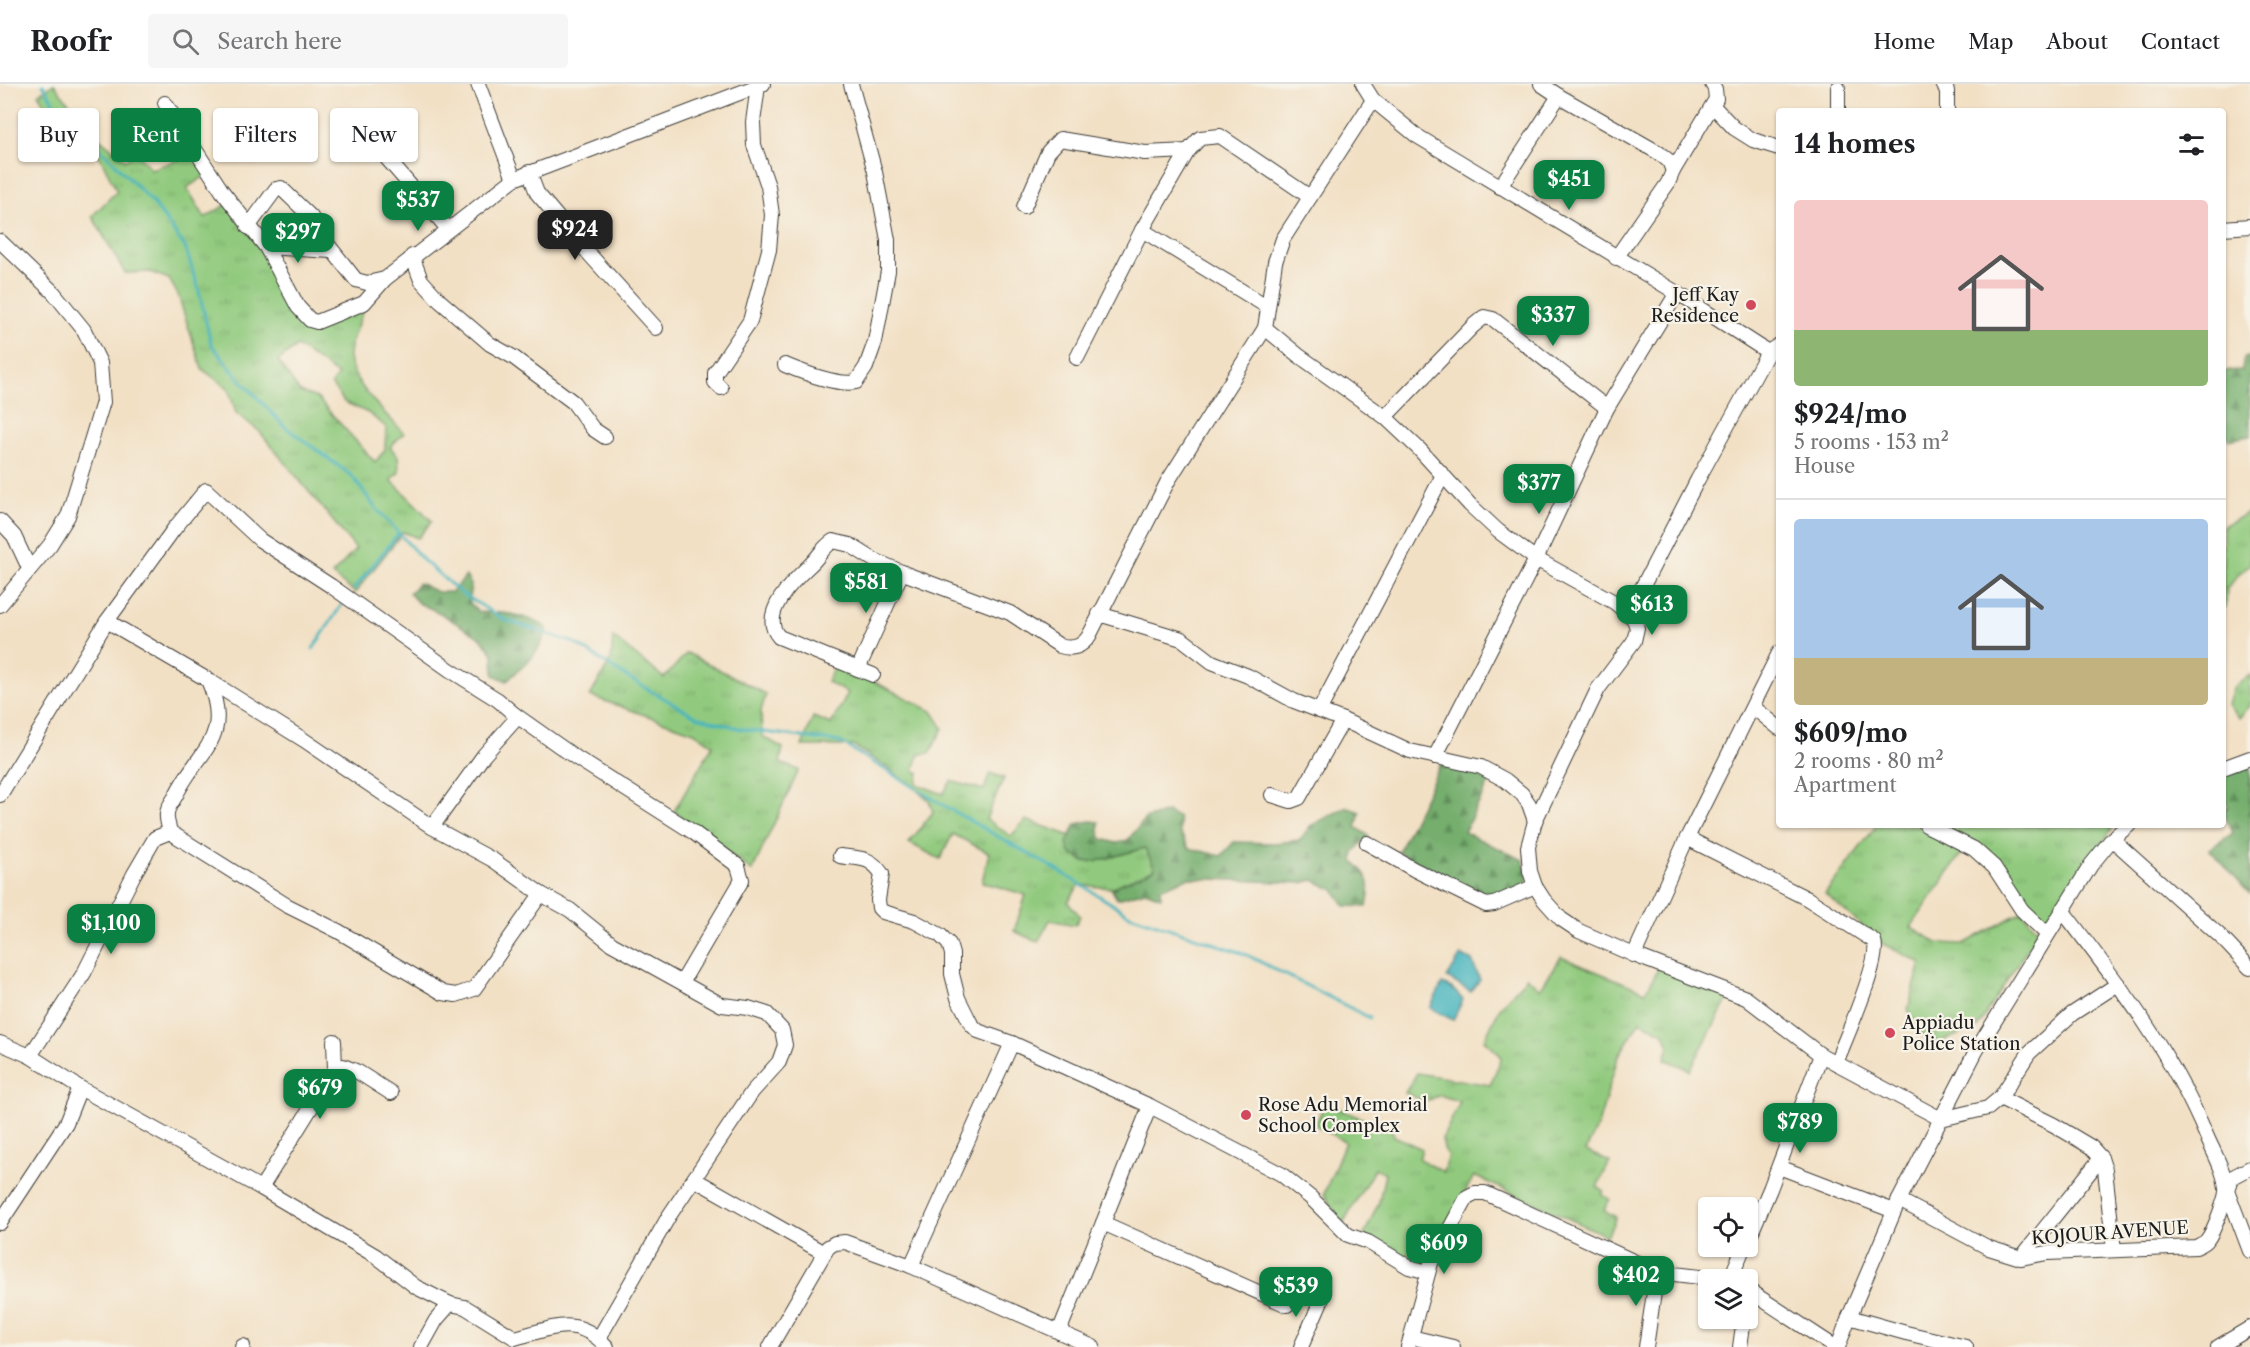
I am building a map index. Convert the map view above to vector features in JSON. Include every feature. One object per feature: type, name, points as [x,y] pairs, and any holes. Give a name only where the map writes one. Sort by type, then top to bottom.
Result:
[{"type":"street","points":[[478,84],[514,178]]},
{"type":"street","points":[[785,365],[850,384],[856,382],[866,367],[875,342],[888,271],[888,240],[876,172],[851,84]]},
{"type":"street","points":[[1363,84],[1373,100],[1417,136],[1616,258],[1773,349],[1698,479],[1629,613]]},
{"type":"street","points":[[1541,84],[1659,153],[1669,161],[1673,171]]},
{"type":"street","points":[[1616,258],[1668,183],[1713,106],[1716,89],[1712,84]]},
{"type":"street","points":[[1943,84],[1947,90],[1947,108]]},
{"type":"street","points":[[165,103],[222,191],[266,247],[298,307],[310,320],[317,322],[364,303],[384,279],[514,178],[760,85]]},
{"type":"street","points":[[721,388],[715,382],[715,373],[750,321],[769,250],[772,215],[768,186],[754,145],[753,122],[760,85]]},
{"type":"street","points":[[1838,88],[1838,108]]},
{"type":"street","points":[[1500,187],[1559,96]]},
{"type":"street","points":[[873,675],[779,637],[771,623],[773,613],[785,591],[812,564],[824,547],[833,541],[850,545],[874,560],[902,572],[1010,613],[1060,646],[1069,649],[1084,644],[1168,481],[1265,328],[1275,262],[1283,239],[1373,100]]},
{"type":"street","points":[[1713,106],[1734,128],[1753,140],[1776,147]]},
{"type":"street","points":[[1077,358],[1142,230],[1188,151],[1200,138],[1220,136],[1310,197]]},
{"type":"street","points":[[1024,207],[1048,152],[1060,139],[1145,153],[1188,151]]},
{"type":"street","points":[[390,162],[448,229]]},
{"type":"street","points":[[529,172],[537,193],[656,328]]},
{"type":"street","points":[[248,227],[276,189],[281,189],[311,217],[321,236],[356,280],[367,283],[384,279]]},
{"type":"street","points":[[2226,228],[2250,226]]},
{"type":"street","points":[[1142,230],[1268,307]]},
{"type":"street","points":[[0,241],[54,293],[84,330],[100,363],[103,402],[68,516],[50,545],[0,605]]},
{"type":"street","points":[[266,247],[332,250]]},
{"type":"street","points":[[412,256],[421,280],[440,302],[490,344],[513,357],[573,402],[593,429],[605,438]]},
{"type":"street","points":[[1435,757],[1536,559],[1607,408],[1677,292]]},
{"type":"street","points":[[1385,417],[1484,317],[1493,319],[1607,408]]},
{"type":"street","points":[[1265,328],[1306,361],[1385,417],[1498,531],[1536,559],[1614,602],[1634,619],[1637,628],[1634,641],[1598,689],[1535,820],[1528,847],[1530,871],[1535,886],[1544,900],[1570,925],[1634,955],[1746,998],[1821,1055],[1941,1119],[1988,1108],[2000,1098],[2029,1053],[2072,1014],[2118,984]]},
{"type":"street","points":[[1319,711],[1443,475]]},
{"type":"street","points":[[1,791],[107,621],[174,529],[206,490],[260,540],[331,586],[450,670],[498,700],[575,757],[693,832],[738,866],[742,880],[682,982]]},
{"type":"street","points":[[0,521],[14,536],[29,568]]},
{"type":"street","points":[[858,669],[902,572]]},
{"type":"street","points":[[1100,614],[1182,639],[1212,662],[1248,676],[1280,694],[1410,751],[1481,767],[1505,780],[1522,794],[1535,820]]},
{"type":"street","points":[[0,1043],[30,1056],[80,1089],[261,1188],[376,1256],[416,1287],[450,1304],[465,1307],[515,1338],[562,1325],[577,1326],[603,1342],[669,1216],[752,1092],[779,1062],[785,1045],[782,1030],[767,1014],[748,1008],[722,1005],[612,944],[570,910],[541,894],[493,860],[432,827],[304,740],[107,621]]},
{"type":"street","points":[[1634,955],[1687,838],[1776,659]]},
{"type":"street","points":[[208,680],[216,699],[217,721],[211,745],[180,785],[166,814],[170,832],[286,905],[338,931],[443,993],[456,994],[474,989],[541,894]]},
{"type":"street","points":[[1753,707],[1776,726]]},
{"type":"street","points":[[432,827],[484,755],[515,720],[514,714]]},
{"type":"street","points":[[1272,795],[1291,801],[1299,798],[1343,720]]},
{"type":"street","points":[[2226,767],[2250,758]]},
{"type":"street","points":[[1932,828],[1974,849],[1994,867],[2022,910],[2047,934]]},
{"type":"street","points":[[1758,1296],[1836,1347],[1897,1206],[1976,1051],[2091,865],[2112,839],[2125,828]]},
{"type":"street","points":[[30,1056],[84,973],[134,874],[155,838],[170,832]]},
{"type":"street","points":[[1687,838],[1808,899],[1874,941],[1876,951],[1870,975],[1836,1063]]},
{"type":"street","points":[[2112,839],[2220,936],[2250,968]]},
{"type":"street","points":[[1367,843],[1486,905],[1494,904],[1535,886]]},
{"type":"street","points":[[840,856],[870,860],[875,863],[882,874],[878,900],[879,908],[883,912],[914,921],[940,935],[949,944],[952,954],[952,974],[958,998],[971,1024],[978,1031],[1012,1043],[1150,1106],[1281,1174],[1311,1198],[1348,1235],[1368,1242],[1390,1257],[1417,1270],[1428,1272]]},
{"type":"street","points":[[2062,910],[2159,1042],[2194,1107],[2217,1161],[2250,1251]]},
{"type":"street","points":[[261,1188],[335,1069],[334,1041]]},
{"type":"street","points":[[911,1266],[1012,1043]]},
{"type":"street","points":[[1758,1216],[1821,1055]]},
{"type":"street","points":[[335,1069],[343,1066],[391,1093]]},
{"type":"street","points":[[0,1223],[66,1123],[80,1089]]},
{"type":"street","points":[[2000,1098],[2073,1136],[2101,1158],[2105,1170],[2114,1250]]},
{"type":"street","points":[[1059,1332],[1150,1106]]},
{"type":"street","points":[[2021,1258],[2101,1158]]},
{"type":"street","name":"KOJOUR AVENUE","points":[[1779,1167],[1897,1206],[1989,1248],[2021,1258],[2048,1253],[2196,1246],[2207,1241],[2227,1190]]},
{"type":"street","points":[[2227,1190],[2231,1178],[2250,1168]]},
{"type":"street","points":[[694,1179],[824,1253]]},
{"type":"street","points":[[1453,1347],[1409,1342],[1435,1254],[1467,1197],[1475,1193],[1485,1193],[1657,1272],[1698,1277]]},
{"type":"street","points":[[1103,1223],[1287,1305]]},
{"type":"street","points":[[770,1347],[828,1247],[835,1243],[845,1242],[911,1266],[1093,1347]]},
{"type":"street","points":[[1646,1347],[1657,1272]]},
{"type":"street","points":[[1301,1347],[1321,1301]]},
{"type":"street","points":[[422,1347],[436,1320],[450,1304]]},
{"type":"street","points":[[1848,1317],[1906,1334],[1966,1347]]},
{"type":"street","points":[[2218,1347],[2250,1328]]},
{"type":"street","points":[[1740,1347],[1742,1329]]},
{"type":"green space","points":[[54,84],[73,108],[47,108],[38,94]]},
{"type":"green space","points":[[99,138],[111,148],[111,162],[145,162],[151,169],[172,162],[200,162],[208,174],[187,188],[205,218],[227,204],[310,323],[320,328],[361,307],[363,310],[350,349],[350,364],[361,386],[404,433],[390,447],[398,456],[399,472],[391,480],[432,521],[418,538],[403,532],[355,593],[332,575],[356,549],[259,431],[236,413],[228,388],[202,369],[178,295],[169,279],[150,272],[125,273],[92,216],[117,191],[99,155]],"holes":[[[297,346],[338,375],[331,384],[344,402],[368,413],[386,427],[385,450],[375,462],[317,398],[300,392],[278,361]]]},
{"type":"green space","points":[[2250,357],[2250,436],[2229,440],[2226,434],[2226,371],[2242,370],[2244,358]]},
{"type":"green space","points":[[2249,512],[2250,565],[2227,588],[2226,607],[2226,524]]},
{"type":"green space","points":[[466,576],[471,585],[469,602],[478,612],[514,615],[547,628],[537,651],[507,681],[494,675],[493,654],[482,639],[440,613],[418,603],[409,593],[419,583],[437,592],[452,592]]},
{"type":"green space","points":[[613,637],[664,678],[687,653],[766,694],[761,711],[762,736],[783,748],[780,763],[799,770],[752,871],[674,811],[713,745],[694,732],[590,696],[611,660]]},
{"type":"green space","points":[[833,668],[857,673],[932,711],[943,728],[930,753],[919,754],[914,770],[919,773],[917,784],[943,794],[951,781],[984,790],[990,773],[1004,778],[986,819],[1011,836],[1026,820],[1071,836],[1067,843],[1098,861],[1145,848],[1155,869],[1111,888],[1079,885],[1068,902],[1080,916],[1075,925],[1050,920],[1038,942],[1014,931],[1026,895],[982,882],[989,853],[953,834],[940,859],[909,843],[933,812],[929,800],[891,770],[854,746],[802,746],[813,717],[831,724],[848,693],[827,682]]},
{"type":"green space","points":[[2250,675],[2250,706],[2239,718],[2228,705],[2233,688]]},
{"type":"green space","points":[[2250,763],[2250,894],[2209,849],[2233,833],[2226,818],[2228,807],[2226,773]]},
{"type":"green space","points":[[1441,764],[1491,779],[1464,832],[1523,860],[1528,875],[1526,885],[1490,901],[1398,852]]},
{"type":"green space","points":[[1346,807],[1360,812],[1356,827],[1369,836],[1354,852],[1353,860],[1369,881],[1367,907],[1345,906],[1334,890],[1313,880],[1302,883],[1188,878],[1160,889],[1161,897],[1145,891],[1117,899],[1111,888],[1155,869],[1145,848],[1097,861],[1084,862],[1069,852],[1067,843],[1076,824],[1091,821],[1099,822],[1102,839],[1116,843],[1127,841],[1145,819],[1167,812],[1179,818],[1180,833],[1189,848],[1221,856],[1234,842],[1275,843],[1300,840],[1310,826]]},
{"type":"green space","points":[[1875,828],[1923,828],[1965,848],[1911,927],[1938,943],[1964,944],[2021,912],[2039,930],[1977,1028],[1939,1042],[1921,1035],[1908,1009],[1921,963],[1883,944],[1825,894]]},
{"type":"green space","points":[[1945,828],[2113,828],[2047,919],[2031,908],[2007,868],[1976,844]]},
{"type":"green space","points":[[1561,957],[1646,992],[1659,967],[1730,995],[1690,1070],[1665,1059],[1669,1047],[1664,1033],[1640,1021],[1618,1057],[1598,1125],[1586,1151],[1610,1162],[1597,1187],[1604,1191],[1602,1195],[1610,1199],[1604,1210],[1616,1217],[1607,1236],[1474,1176],[1427,1268],[1412,1265],[1364,1235],[1379,1202],[1385,1174],[1375,1168],[1342,1225],[1324,1194],[1345,1142],[1315,1125],[1326,1102],[1392,1130],[1394,1136],[1422,1149],[1419,1159],[1443,1172],[1448,1155],[1442,1139],[1460,1102],[1440,1095],[1426,1102],[1405,1093],[1417,1073],[1490,1085],[1502,1057],[1484,1040],[1500,1007],[1527,977],[1540,989]]},
{"type":"water","points":[[1461,955],[1472,961],[1480,980],[1471,992],[1447,978]]},
{"type":"water","points":[[1442,984],[1452,988],[1463,1000],[1453,1020],[1430,1008]]},
{"type":"waterway","points":[[43,84],[56,107],[98,146],[154,204],[185,247],[198,287],[211,344],[236,375],[284,426],[352,476],[374,506],[424,561],[461,593],[505,620],[575,643],[630,679],[697,717],[742,729],[840,742],[1130,915],[1245,954],[1370,1018]]},
{"type":"waterway","points":[[354,589],[399,533]]},
{"type":"waterway","points":[[313,649],[344,601]]},
{"type":"place","name":"Jeff Kay Residence","points":[[1751,305]]},
{"type":"place","name":"Appiadu Police Station","points":[[1890,1033]]},
{"type":"place","name":"Rose Adu Memorial School Complex","points":[[1246,1115]]}]
